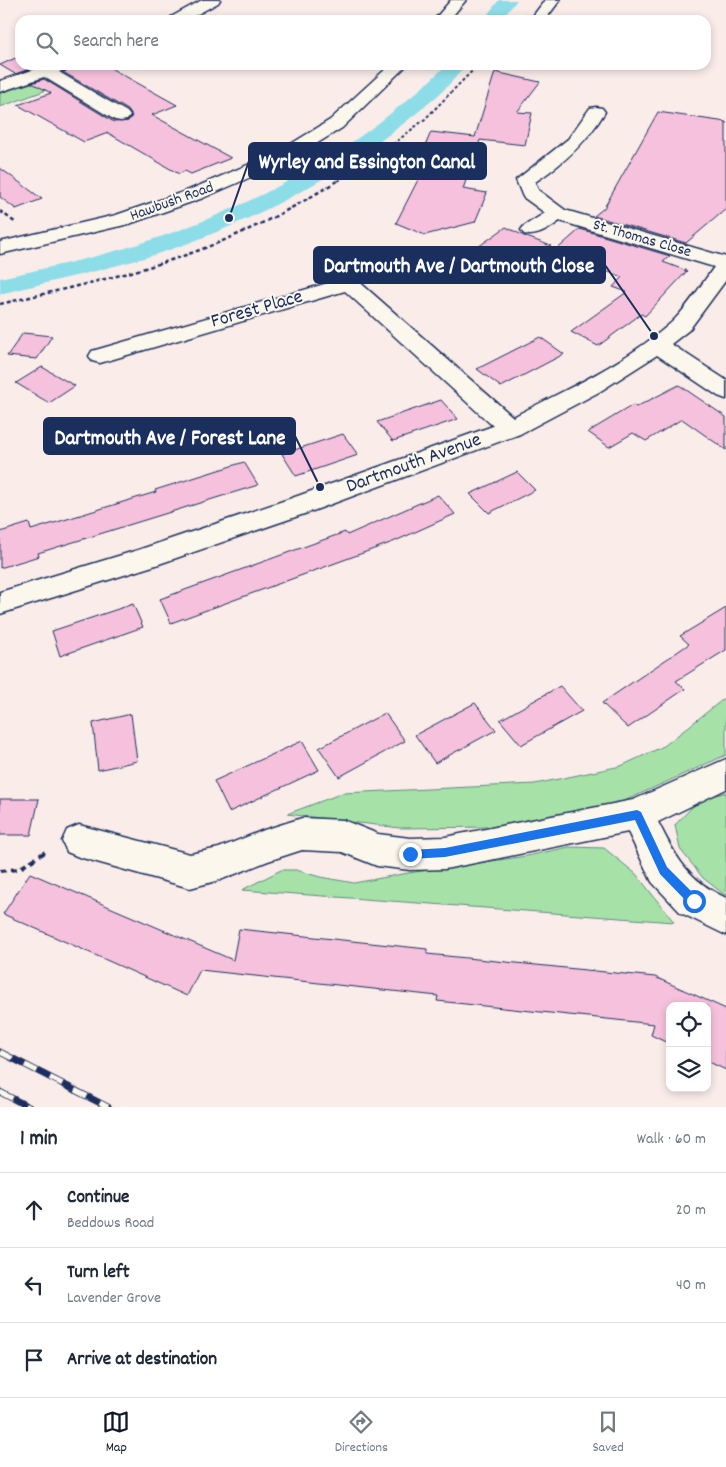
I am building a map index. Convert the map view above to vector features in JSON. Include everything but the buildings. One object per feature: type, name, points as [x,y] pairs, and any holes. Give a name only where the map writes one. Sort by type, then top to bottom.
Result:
[{"type":"street","points":[[185,15],[213,0]]},
{"type":"street","points":[[446,15],[459,0]]},
{"type":"street","points":[[541,15],[553,0]]},
{"type":"street","name":"Hawbush Road","points":[[0,248],[40,241],[122,220],[196,194],[284,156],[336,124],[394,70]]},
{"type":"street","points":[[0,87],[46,71],[121,116]]},
{"type":"street","name":"St. Thomas Close","points":[[596,112],[588,127],[560,158],[526,180],[530,193],[558,214],[726,265]]},
{"type":"street","points":[[531,230],[558,214]]},
{"type":"street","name":"Dartmouth Avenue","points":[[0,603],[146,558],[274,515],[511,428],[591,387],[657,345],[681,325],[726,265]]},
{"type":"street","name":"Forest Place","points":[[100,356],[349,283],[511,428]]},
{"type":"street","points":[[657,345],[726,391]]},
{"type":"street","points":[[79,841],[190,871],[220,864],[264,846],[302,834],[343,836],[377,850],[428,854],[637,815],[726,773]]},
{"type":"street","points":[[637,815],[664,870],[694,901],[726,917]]},
{"type":"path","points":[[0,304],[148,268],[254,226],[316,193],[378,155],[425,119],[473,70]]},
{"type":"path","points":[[0,871],[20,869],[44,852],[60,844],[79,841]]},
{"type":"green space","points":[[41,80],[55,87],[0,107],[0,93]]},
{"type":"green space","points":[[726,697],[726,755],[622,802],[491,827],[400,828],[287,814],[343,793],[535,784],[621,766],[664,746]]},
{"type":"green space","points":[[726,792],[726,896],[703,878],[680,849],[675,825],[698,801]]},
{"type":"green space","points":[[569,847],[604,848],[636,874],[674,922],[242,890],[281,870],[296,870],[320,877],[354,883],[408,873],[527,856]]},
{"type":"waterway","points":[[496,15],[508,0]]},
{"type":"waterway","points":[[0,286],[135,253],[237,215],[295,186],[350,153],[400,116],[451,70]]},
{"type":"railway","points":[[0,1052],[108,1107]]},
{"type":"railway","points":[[0,1092],[29,1107]]},
{"type":"place","name":"Wyrley and Essington Canal","points":[[229,218]]},
{"type":"place","name":"Dartmouth Ave / Dartmouth Close","points":[[654,336]]},
{"type":"place","name":"Dartmouth Ave / Forest Lane","points":[[320,487]]},
{"type":"route","points":[[410,854],[445,852],[637,815],[664,870],[694,901]]}]
